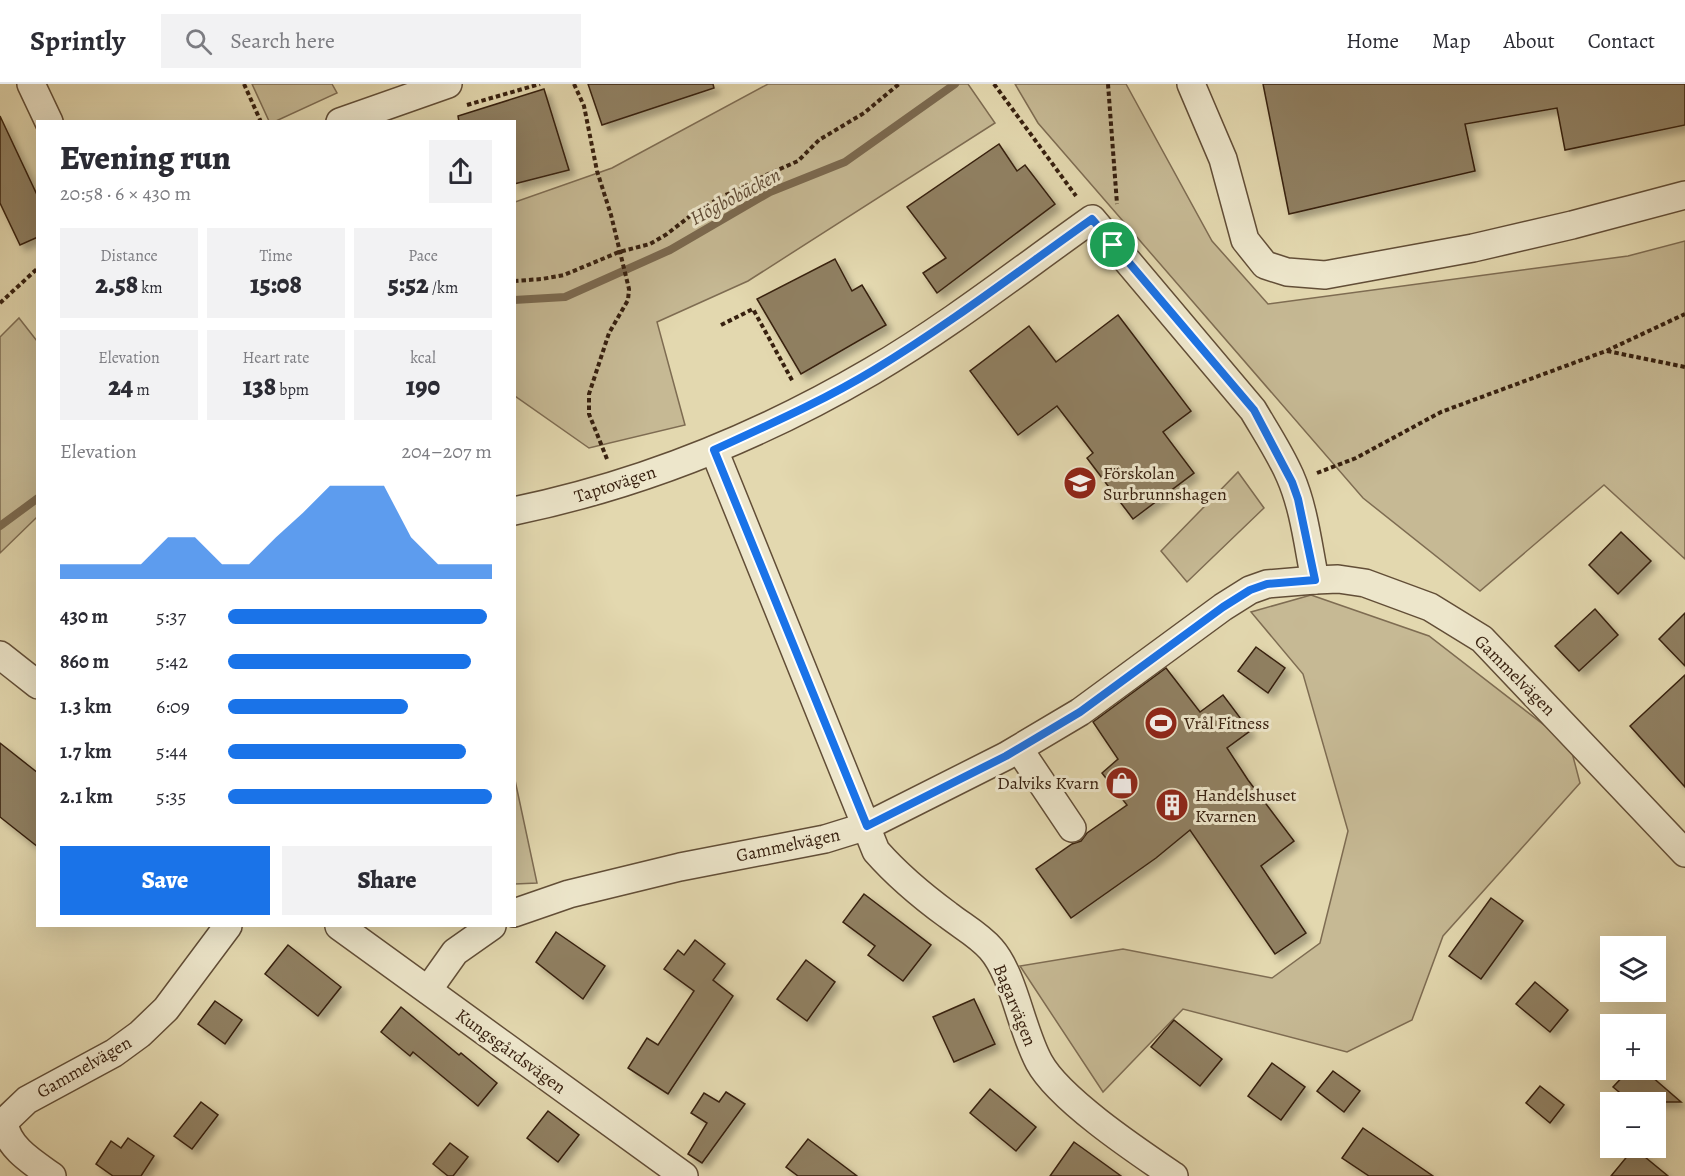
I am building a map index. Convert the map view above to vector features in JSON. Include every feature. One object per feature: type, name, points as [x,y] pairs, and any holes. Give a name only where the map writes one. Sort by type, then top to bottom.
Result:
[{"type":"street","points":[[31,84],[48,120]]},
{"type":"street","points":[[346,120],[448,84]]},
{"type":"street","points":[[1191,84],[1223,159],[1245,240],[1265,265],[1287,272],[1325,275],[1473,248],[1685,195]]},
{"type":"street","points":[[1092,219],[1254,410],[1292,482],[1298,499],[1315,580]]},
{"type":"street","name":"Taptovägen","points":[[516,511],[559,502],[714,450],[806,407],[873,371],[942,326],[1092,219]]},
{"type":"street","points":[[714,450],[867,826]]},
{"type":"street","name":"Gammelvägen","points":[[516,912],[569,894],[680,867],[825,839],[867,826],[1019,749],[1080,712],[1223,607],[1250,590],[1267,584],[1315,580],[1338,579],[1365,583],[1430,607],[1482,639],[1685,853]]},
{"type":"street","points":[[0,655],[36,683]]},
{"type":"street","points":[[1019,749],[1072,828]]},
{"type":"street","name":"Bagarvägen","points":[[867,826],[876,851],[889,865],[911,886],[991,949],[1003,968],[1024,1029],[1047,1075],[1085,1110],[1173,1176]]},
{"type":"street","name":"Gammelvägen","points":[[51,1176],[22,1153],[5,1131],[2,1120],[27,1100],[114,1053],[140,1034],[166,1009],[227,927]]},
{"type":"street","name":"Kungsgårdsvägen","points":[[340,927],[684,1176]]},
{"type":"street","points":[[428,990],[455,952],[491,927]]},
{"type":"path","points":[[244,84],[260,120]]},
{"type":"path","points":[[466,105],[540,84]]},
{"type":"path","points":[[574,84],[584,106],[597,171],[611,215],[629,289],[628,300],[609,333],[589,393],[589,414],[605,450],[614,485]]},
{"type":"path","points":[[516,281],[564,275],[619,252],[650,244],[668,234],[694,213],[725,195],[798,161],[819,140],[864,113],[899,84]]},
{"type":"path","points":[[994,84],[1092,219]]},
{"type":"path","points":[[1108,84],[1120,230],[1113,245]]},
{"type":"path","points":[[0,303],[36,270]]},
{"type":"path","points":[[721,325],[753,309],[806,407]]},
{"type":"path","points":[[1292,482],[1356,458],[1441,412],[1606,351],[1685,314]]},
{"type":"path","points":[[1606,351],[1685,367]]},
{"type":"shaded area","points":[[252,84],[332,84],[337,93],[278,120],[269,120]]},
{"type":"shaded area","points":[[768,84],[968,84],[995,123],[748,281],[657,322],[685,425],[589,448],[516,397],[516,202],[612,168]]},
{"type":"shaded area","points":[[1015,84],[1126,84],[1212,241],[1268,304],[1628,256],[1685,241],[1685,559],[1604,485],[1480,591],[1363,498],[1038,123]]},
{"type":"shaded area","points":[[19,318],[36,340],[36,518],[0,553],[0,337]]},
{"type":"shaded area","points":[[1238,472],[1264,508],[1187,582],[1161,551]]},
{"type":"shaded area","points":[[1311,595],[1429,636],[1570,745],[1580,783],[1443,936],[1412,1020],[1347,1052],[1183,1009],[1103,1092],[1020,966],[1123,949],[1272,978],[1320,943],[1348,831],[1303,674],[1251,612]]},
{"type":"shaded area","points":[[516,785],[537,883],[516,884]]},
{"type":"building","points":[[588,84],[713,84],[714,88],[602,125]]},
{"type":"building","points":[[1263,84],[1685,84],[1685,125],[1565,150],[1557,108],[1465,124],[1475,171],[1289,214]]},
{"type":"building","points":[[544,89],[569,170],[516,183],[516,120],[459,120],[458,116]]},
{"type":"building","points":[[0,116],[36,193],[36,238],[20,245],[0,203]]},
{"type":"building","points":[[999,144],[1017,171],[1025,165],[1055,204],[937,293],[923,273],[946,258],[907,207]]},
{"type":"building","points":[[835,259],[852,291],[862,285],[886,325],[801,374],[757,299]]},
{"type":"building","points":[[1118,315],[1191,411],[1163,432],[1194,473],[1133,519],[1087,458],[1093,453],[1057,406],[1018,435],[970,371],[1029,326],[1056,362]]},
{"type":"building","points":[[1621,532],[1651,561],[1618,594],[1589,565]]},
{"type":"building","points":[[1595,609],[1618,635],[1579,671],[1555,646]]},
{"type":"building","points":[[1685,613],[1685,666],[1659,639]]},
{"type":"building","points":[[1256,647],[1285,668],[1268,693],[1238,671]]},
{"type":"building","name":"Handelshuset Kvarnen","points":[[1166,668],[1200,712],[1223,695],[1250,731],[1227,748],[1294,841],[1261,866],[1306,933],[1275,954],[1190,830],[1156,858],[1071,918],[1036,869],[1072,844],[1081,841],[1087,833],[1127,805],[1102,773],[1118,759],[1093,722]]},
{"type":"building","points":[[1685,675],[1685,787],[1630,726]]},
{"type":"building","points":[[0,743],[36,771],[36,845],[0,817]]},
{"type":"building","points":[[864,894],[931,945],[903,981],[868,955],[875,946],[843,922]]},
{"type":"building","points":[[1491,898],[1523,921],[1481,979],[1449,956]]},
{"type":"building","points":[[556,932],[605,966],[583,999],[536,962]]},
{"type":"building","points":[[695,940],[725,964],[713,980],[733,996],[668,1094],[628,1068],[647,1038],[658,1045],[694,991],[664,969],[678,950],[684,955]]},
{"type":"building","points":[[288,945],[341,987],[318,1016],[265,974]]},
{"type":"building","points":[[806,960],[835,982],[807,1021],[777,999]]},
{"type":"building","points":[[1535,982],[1568,1010],[1550,1032],[1516,1004]]},
{"type":"building","points":[[974,999],[995,1044],[954,1062],[933,1017]]},
{"type":"building","points":[[215,1001],[242,1020],[225,1044],[198,1024]]},
{"type":"building","points":[[401,1007],[497,1083],[478,1106],[413,1052],[410,1056],[381,1032]]},
{"type":"building","points":[[1174,1020],[1222,1059],[1200,1086],[1151,1047]]},
{"type":"building","points":[[1272,1063],[1305,1087],[1281,1120],[1248,1096]]},
{"type":"building","points":[[1333,1071],[1360,1091],[1344,1112],[1317,1091]]},
{"type":"building","points":[[1620,1080],[1656,1080],[1681,1102],[1666,1102],[1666,1092],[1619,1092],[1613,1087]]},
{"type":"building","points":[[1540,1086],[1564,1105],[1550,1123],[1526,1103]]},
{"type":"building","points":[[990,1089],[1036,1127],[1016,1151],[970,1113]]},
{"type":"building","points":[[726,1092],[745,1104],[702,1163],[688,1154],[707,1123],[691,1113],[704,1093],[719,1102]]},
{"type":"building","points":[[201,1102],[218,1115],[192,1149],[174,1136]]},
{"type":"building","points":[[548,1111],[579,1135],[558,1162],[527,1138]]},
{"type":"building","points":[[1363,1128],[1433,1176],[1369,1176],[1342,1158]]},
{"type":"building","points":[[128,1138],[154,1156],[141,1176],[113,1176],[96,1164],[111,1141],[121,1148]]},
{"type":"building","points":[[808,1139],[857,1176],[798,1176],[786,1167]]},
{"type":"building","points":[[1074,1142],[1121,1176],[1050,1176]]},
{"type":"building","points":[[450,1143],[468,1157],[453,1176],[448,1176],[433,1164]]},
{"type":"building","points":[[1626,1158],[1646,1158],[1668,1176],[1611,1176]]},
{"type":"waterway","name":"Högbobäcken","points":[[516,300],[565,297],[670,250],[770,192],[845,162],[955,84]]},
{"type":"waterway","name":"Högbobäcken","points":[[0,526],[36,499]]},
{"type":"place","name":"Förskolan Surbrunnshagen","points":[[1080,483]]},
{"type":"place","name":"Vrål Fitness","points":[[1161,723]]},
{"type":"place","name":"Dalviks Kvarn","points":[[1122,783]]},
{"type":"place","name":"Handelshuset Kvarnen","points":[[1172,805]]},
{"type":"route","points":[[1092,219],[1113,245],[1254,410],[1290,475],[1298,499],[1315,580],[1267,584],[1250,590],[1223,607],[1080,712],[1006,756],[867,826],[853,797],[809,682],[714,450],[801,409],[873,371],[942,326],[1092,219]]}]
